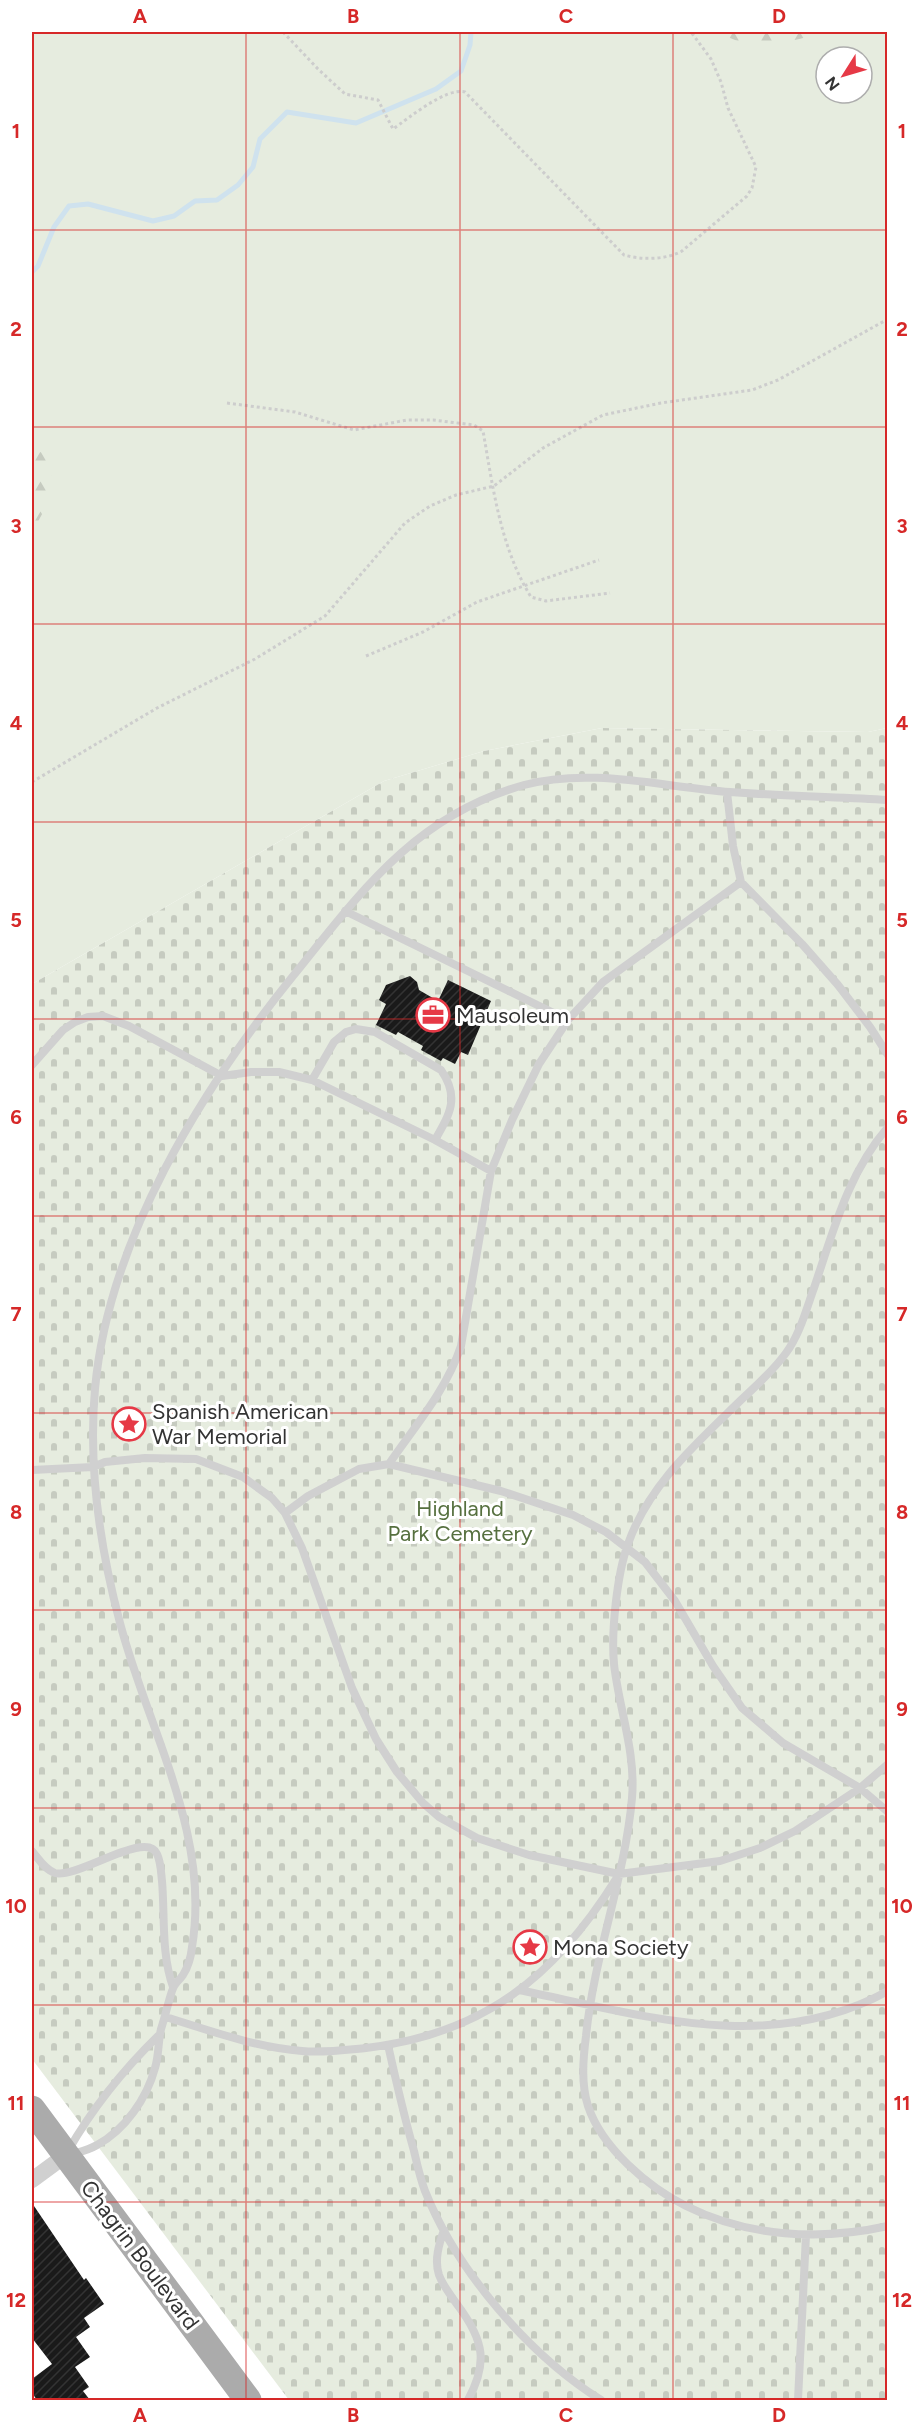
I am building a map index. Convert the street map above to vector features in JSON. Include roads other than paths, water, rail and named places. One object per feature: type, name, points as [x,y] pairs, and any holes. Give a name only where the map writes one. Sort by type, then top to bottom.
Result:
[{"type":"main road","name":"Chagrin Boulevard","points":[[32,2109],[248,2400]]},
{"type":"street","points":[[32,2180],[66,2156]]},
{"type":"lane","points":[[66,2156],[102,2143],[133,2112],[148,2088],[156,2065],[160,2034],[173,1987],[186,1971],[192,1950],[194,1893],[191,1844],[120,1625],[99,1530],[93,1467],[94,1391],[105,1328],[122,1268],[172,1153],[264,1012],[345,912],[394,857],[456,812],[524,785],[589,778],[727,792],[888,800]]},
{"type":"lane","points":[[727,792],[733,846],[741,882],[802,944],[838,985],[888,1055]]},
{"type":"lane","points":[[389,1464],[427,1411],[455,1365],[461,1346],[491,1171],[539,1064],[568,1020],[603,982],[741,882]]},
{"type":"lane","points":[[345,912],[568,1020]]},
{"type":"lane","points":[[32,1065],[63,1030],[88,1017],[103,1016],[129,1026],[222,1076],[243,1072],[279,1072],[312,1080],[435,1140],[491,1171]]},
{"type":"lane","points":[[312,1080],[328,1051],[341,1036],[356,1029],[375,1032],[441,1070],[447,1078],[452,1102],[448,1116],[435,1140]]},
{"type":"lane","points":[[888,1127],[861,1163],[830,1240],[798,1332],[786,1352],[771,1370],[680,1459],[649,1501],[627,1548],[615,1616],[614,1664],[628,1732],[632,1795],[619,1874],[589,2005],[583,2065],[587,2103],[600,2130],[633,2170],[662,2194],[699,2212],[740,2225],[806,2235],[829,2235],[888,2226]]},
{"type":"lane","points":[[32,1470],[93,1467],[118,1460],[196,1459],[243,1477],[272,1498],[285,1512],[313,1575],[352,1688],[366,1721],[391,1764],[409,1788],[439,1817],[477,1838],[530,1855],[619,1874],[720,1861],[760,1848],[795,1831],[860,1788],[888,1764]]},
{"type":"lane","points":[[285,1512],[308,1496],[359,1469],[389,1464],[501,1491],[573,1515],[606,1532],[645,1562],[675,1600],[713,1666],[742,1708],[783,1743],[860,1788],[888,1812]]},
{"type":"lane","points":[[32,1851],[51,1871],[64,1874],[133,1848],[146,1845],[152,1847],[157,1852],[161,1871],[167,1969],[173,1987]]},
{"type":"lane","points":[[166,2017],[243,2041],[303,2051],[346,2050],[388,2045],[444,2031],[491,2008],[536,1978],[566,1947],[601,1903],[619,1874]]},
{"type":"lane","points":[[519,1990],[626,2013],[703,2025],[741,2028],[781,2025],[843,2010],[888,1991]]},
{"type":"lane","points":[[66,2156],[79,2131],[142,2051],[160,2034]]},
{"type":"lane","points":[[388,2045],[424,2189],[444,2230],[466,2266],[528,2341],[568,2377],[601,2400]]},
{"type":"lane","points":[[444,2230],[437,2258],[439,2274],[476,2334],[482,2352],[476,2384],[468,2400]]},
{"type":"lane","points":[[798,2400],[806,2235]]},
{"type":"waterway","points":[[32,272],[38,266],[54,227],[69,206],[88,204],[153,221],[174,216],[195,201],[217,200],[238,185],[253,167],[260,139],[287,112],[356,123],[436,89],[461,71],[470,45],[471,32]]},
{"type":"place","name":"Mausoleum","points":[[433,1015]]},
{"type":"place","name":"Spanish American War Memorial","points":[[129,1424]]},
{"type":"place","name":"Mona Society","points":[[530,1947]]},
{"type":"park label","name":"Highland Park Cemetery","points":[[460,1520]]}]
